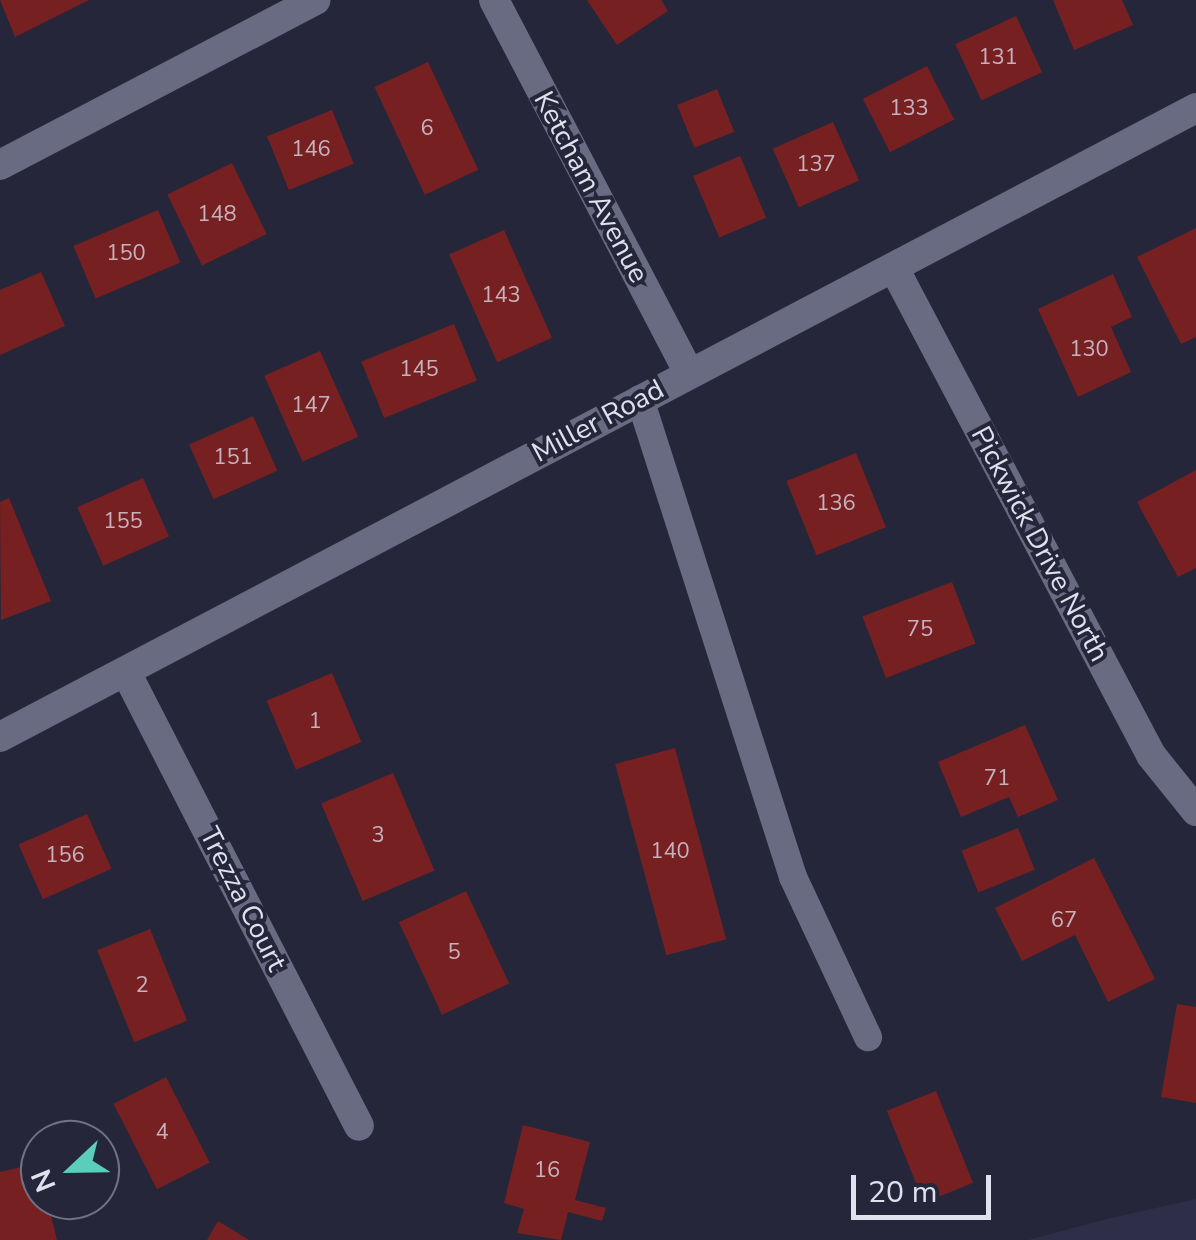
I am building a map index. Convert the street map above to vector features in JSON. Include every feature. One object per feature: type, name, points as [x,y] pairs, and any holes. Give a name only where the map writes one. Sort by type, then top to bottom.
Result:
[{"type":"street","points":[[0,165],[315,0]]},
{"type":"street","name":"Ketcham Avenue","points":[[494,0],[689,373]]},
{"type":"street","name":"Miller Road","points":[[0,736],[689,373],[895,270],[1196,108]]},
{"type":"street","name":"Pickwick Drive North","points":[[895,270],[1152,756],[1196,812]]},
{"type":"street","name":"Trezza Court","points":[[126,672],[359,1126]]},
{"type":"lane","points":[[640,399],[794,877],[868,1037]]},
{"type":"shaded area","points":[[1196,1199],[1196,1240],[1028,1240],[1107,1219]]},
{"type":"building","points":[[0,0],[89,0],[15,37]]},
{"type":"building","points":[[587,0],[661,0],[668,11],[617,45]]},
{"type":"building","points":[[1053,0],[1122,0],[1133,25],[1074,50]]},
{"type":"building","points":[[1016,16],[1042,72],[981,101],[955,44]]},
{"type":"building","points":[[428,62],[478,170],[425,195],[375,87]]},
{"type":"building","points":[[927,66],[954,119],[890,152],[863,99]]},
{"type":"building","points":[[717,89],[734,132],[694,148],[677,105]]},
{"type":"building","points":[[332,110],[354,164],[289,190],[267,136]]},
{"type":"building","points":[[833,122],[859,180],[799,207],[773,149]]},
{"type":"building","points":[[740,156],[766,218],[719,238],[693,176]]},
{"type":"building","points":[[232,163],[267,234],[202,266],[167,195]]},
{"type":"building","points":[[158,210],[180,262],[96,298],[73,246]]},
{"type":"building","points":[[1196,228],[1196,337],[1181,344],[1137,257]]},
{"type":"building","points":[[504,230],[552,338],[497,362],[449,254]]},
{"type":"building","points":[[41,272],[65,326],[0,355],[0,290]]},
{"type":"building","points":[[1113,274],[1132,317],[1111,327],[1131,372],[1078,397],[1038,309]]},
{"type":"building","points":[[454,324],[477,381],[384,418],[361,361]]},
{"type":"building","points":[[320,351],[358,437],[303,462],[264,376]]},
{"type":"building","points":[[253,416],[277,471],[213,499],[189,444]]},
{"type":"building","points":[[856,453],[886,527],[816,555],[786,481]]},
{"type":"building","points":[[1196,470],[1196,568],[1178,577],[1137,502]]},
{"type":"building","points":[[143,478],[169,536],[103,566],[77,507]]},
{"type":"building","points":[[9,498],[51,601],[1,620],[0,502]]},
{"type":"building","points":[[952,582],[976,644],[886,678],[862,616]]},
{"type":"building","points":[[332,673],[361,742],[296,770],[267,701]]},
{"type":"building","points":[[1025,725],[1058,800],[1018,817],[1009,797],[961,817],[938,762]]},
{"type":"building","points":[[675,748],[726,939],[666,955],[615,764]]},
{"type":"building","points":[[393,773],[434,871],[363,901],[321,803]]},
{"type":"building","points":[[87,814],[111,869],[43,899],[18,845]]},
{"type":"building","points":[[1018,828],[1035,870],[978,893],[961,851]]},
{"type":"building","points":[[1094,858],[1155,979],[1108,1002],[1075,935],[1022,961],[995,908]]},
{"type":"building","points":[[466,891],[509,983],[442,1015],[399,922]]},
{"type":"building","points":[[150,929],[187,1021],[134,1042],[97,950]]},
{"type":"building","points":[[1177,1004],[1196,1007],[1196,1103],[1161,1097]]},
{"type":"building","points":[[166,1077],[210,1163],[157,1189],[113,1104]]},
{"type":"building","points":[[936,1091],[973,1183],[924,1203],[887,1111]]},
{"type":"building","points":[[523,1125],[590,1142],[575,1200],[606,1208],[602,1221],[568,1212],[561,1240],[517,1233],[524,1209],[504,1203]]},
{"type":"building","points":[[20,1167],[20,1220],[52,1220],[57,1240],[0,1240],[0,1172]]},
{"type":"building","points":[[218,1221],[249,1240],[207,1240]]}]
